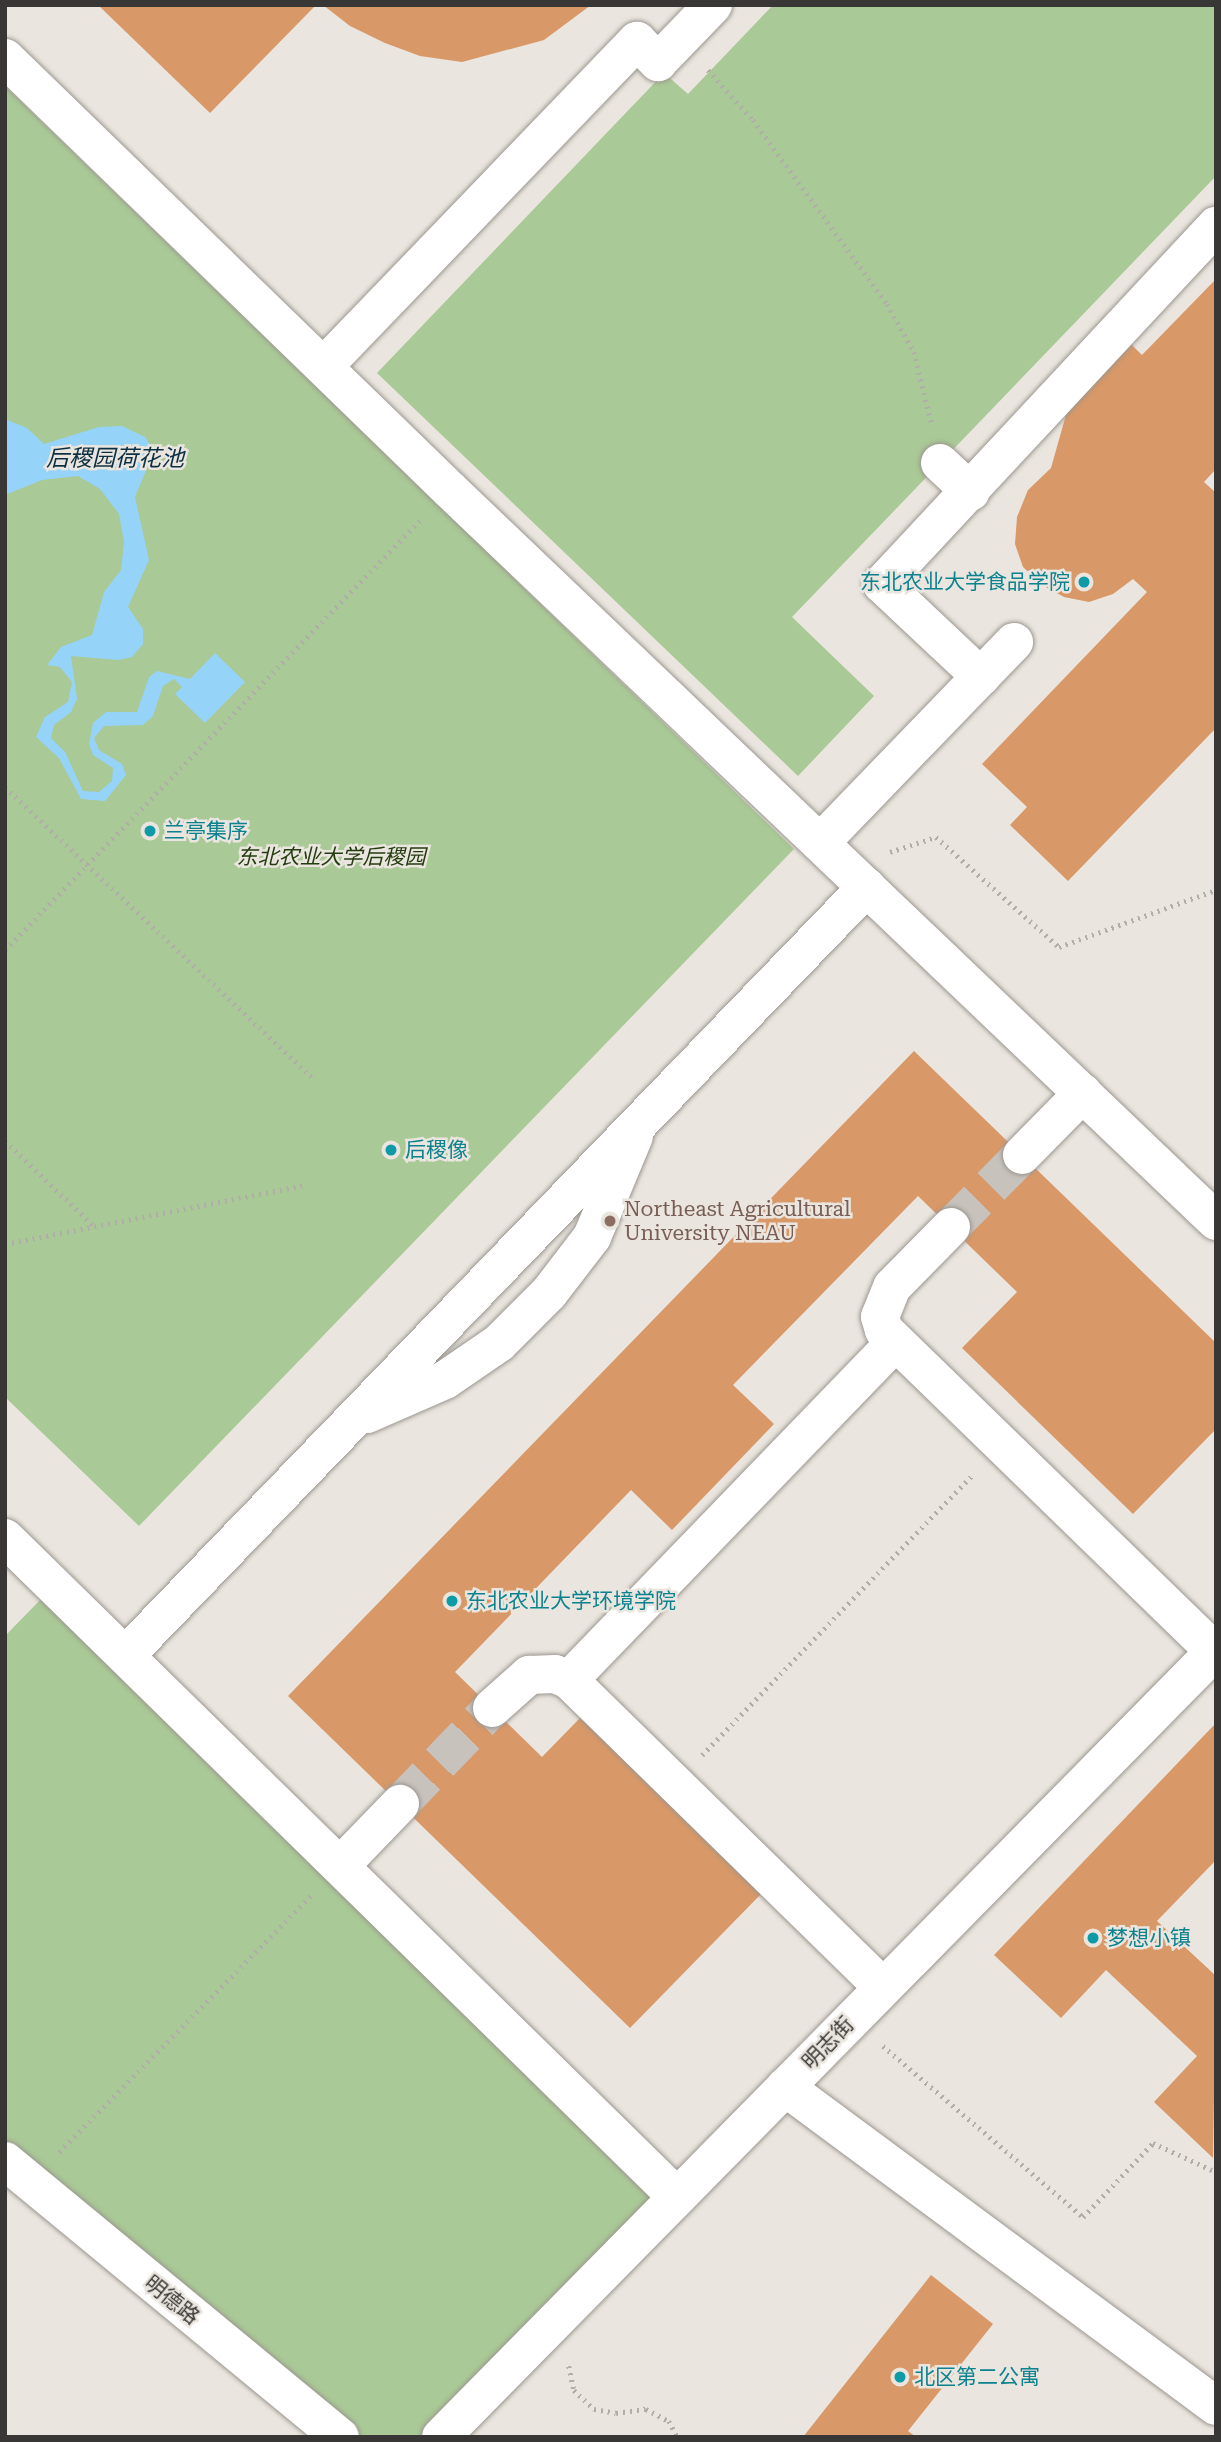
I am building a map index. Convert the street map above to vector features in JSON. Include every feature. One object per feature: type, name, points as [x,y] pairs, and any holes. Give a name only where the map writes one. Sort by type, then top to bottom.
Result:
[{"type":"street","points":[[325,365],[637,41],[658,62],[713,5]]},
{"type":"street","points":[[5,58],[325,365],[450,490],[1216,1221]]},
{"type":"street","points":[[981,677],[882,584],[971,492],[1216,226]]},
{"type":"street","points":[[940,463],[971,492]]},
{"type":"street","points":[[126,1655],[639,1124],[845,865],[981,677],[1014,642]]},
{"type":"street","points":[[1022,1155],[1083,1093]]},
{"type":"street","points":[[354,1419],[446,1380],[499,1343],[549,1293],[592,1237],[639,1124]]},
{"type":"street","points":[[951,1227],[883,1302],[880,1317],[894,1344],[1215,1650]]},
{"type":"street","points":[[569,1680],[894,1344]]},
{"type":"street","points":[[5,1538],[677,2197]]},
{"type":"street","name":"明志街","points":[[441,2437],[1215,1650]]},
{"type":"street","points":[[492,1708],[529,1675],[555,1674],[569,1680],[883,1987]]},
{"type":"street","points":[[341,1865],[400,1804]]},
{"type":"street","points":[[785,2087],[1216,2406]]},
{"type":"street","name":"明德路","points":[[17,2172],[340,2437]]},
{"type":"path","points":[[674,45],[714,75],[752,120],[887,304],[914,352],[940,463]]},
{"type":"path","points":[[5,950],[450,490]]},
{"type":"path","points":[[5,787],[314,1079]]},
{"type":"path","points":[[845,865],[936,837],[1059,947],[1216,890]]},
{"type":"path","points":[[5,1141],[94,1226]]},
{"type":"path","points":[[5,1244],[302,1186]]},
{"type":"path","points":[[674,1783],[1000,1446]]},
{"type":"path","points":[[17,2172],[341,1865]]},
{"type":"path","points":[[852,2019],[1083,2217],[1153,2143],[1216,2172]]},
{"type":"path","points":[[545,2331],[570,2368],[574,2390],[594,2409],[615,2413],[646,2409],[669,2421],[677,2437]]},
{"type":"green space","points":[[773,5],[1216,5],[1216,176],[792,617],[874,696],[798,776],[377,373],[664,73],[688,94]]},
{"type":"green space","name":"东北农业大学后稷园","points":[[5,86],[794,849],[139,1526],[5,1397]]},
{"type":"green space","points":[[46,1594],[677,2197],[441,2437],[342,2437],[5,2161],[5,1636]]},
{"type":"water","name":"后稷园荷花池","points":[[5,419],[27,428],[44,444],[99,427],[122,426],[145,437],[154,451],[135,497],[149,560],[128,607],[143,629],[143,644],[132,657],[118,660],[71,656],[77,699],[71,712],[54,725],[51,738],[65,752],[83,791],[99,792],[112,781],[113,768],[93,755],[89,744],[93,723],[106,712],[137,712],[149,677],[157,671],[190,679],[215,653],[245,682],[205,723],[175,694],[182,687],[174,679],[163,686],[153,716],[143,725],[104,726],[94,738],[99,750],[122,764],[126,775],[105,801],[81,799],[59,758],[36,737],[45,717],[68,702],[72,682],[60,667],[47,665],[61,647],[92,635],[104,592],[121,570],[124,542],[119,514],[100,489],[78,476],[42,480],[5,495]]},
{"type":"building","points":[[98,5],[316,5],[210,113]]},
{"type":"building","points":[[323,5],[591,5],[544,40],[462,62],[420,56],[385,43],[350,26]]},
{"type":"building","name":"东北农业大学食品学院","points":[[1216,279],[1216,469],[1204,482],[1216,493],[1216,728],[1068,881],[1010,825],[1027,807],[982,764],[1147,592],[1133,579],[1113,594],[1089,602],[1064,597],[1042,585],[1023,567],[1015,544],[1017,517],[1028,490],[1051,468],[1071,397],[1127,340],[1142,355]]},
{"type":"building","name":"东北农业大学环境学院","points":[[914,1051],[1216,1343],[1216,1429],[1133,1514],[962,1348],[1017,1292],[918,1196],[733,1385],[774,1424],[672,1530],[631,1490],[455,1672],[542,1757],[581,1717],[762,1893],[630,2028],[288,1696]]},
{"type":"building","name":"梦想小镇","points":[[1216,1723],[1216,1860],[1157,1921],[1216,1976],[1213,2158],[1154,2102],[1197,2056],[1106,1970],[1061,2018],[994,1955]]},
{"type":"building","name":"北区第二公寓","points":[[931,2275],[993,2324],[908,2431],[916,2437],[803,2437]]},
{"type":"tunnel","points":[[951,1227],[1022,1155]]},
{"type":"tunnel","points":[[400,1804],[492,1708]]},
{"type":"place","name":"东北农业大学食品学院","points":[[1084,582]]},
{"type":"place","name":"兰亭集序","points":[[150,831]]},
{"type":"place","name":"后稷像","points":[[391,1150]]},
{"type":"place","name":"Northeast Agricultural University NEAU","points":[[610,1221]]},
{"type":"place","name":"东北农业大学环境学院","points":[[452,1601]]},
{"type":"place","name":"梦想小镇","points":[[1093,1938]]},
{"type":"place","name":"北区第二公寓","points":[[900,2377]]}]
